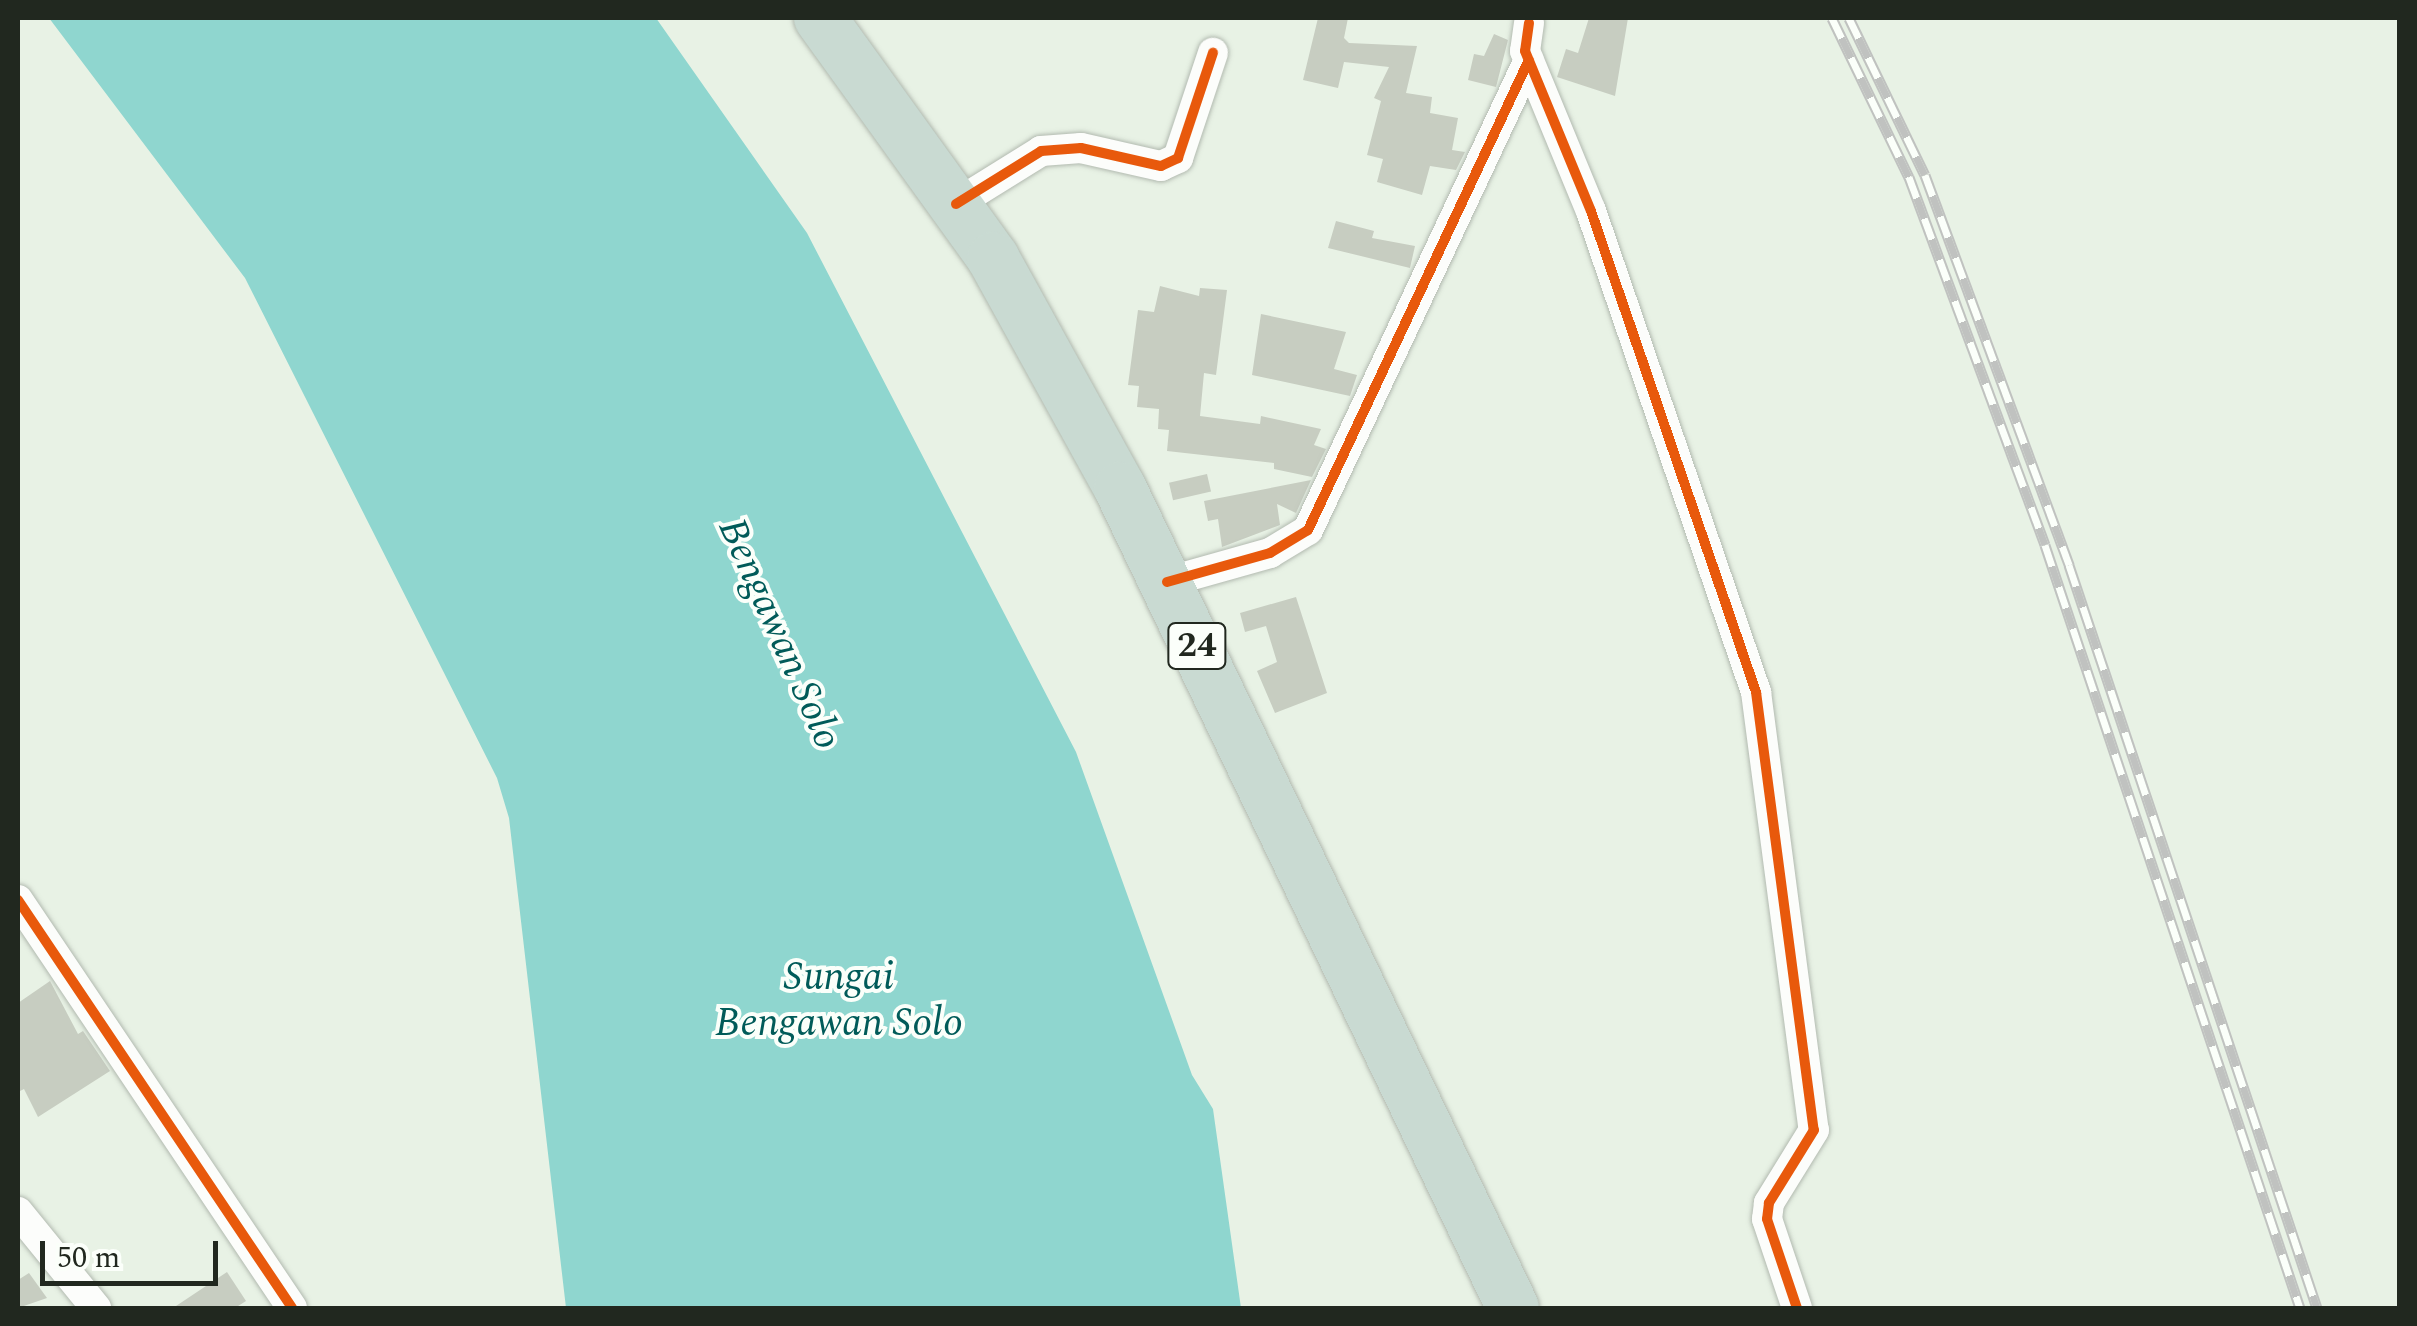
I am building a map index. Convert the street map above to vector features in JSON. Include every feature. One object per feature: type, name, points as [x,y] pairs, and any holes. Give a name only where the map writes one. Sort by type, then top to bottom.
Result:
[{"type":"highway","name":"24","points":[[820,18],[956,204],[1030,322],[1167,582],[1513,1308]]},
{"type":"street","points":[[1527,19],[1529,60],[1591,212],[1756,692],[1814,1130],[1769,1202],[1767,1219],[1798,1308]]},
{"type":"street","points":[[956,204],[1041,151],[1081,148],[1161,166],[1178,158],[1213,52]]},
{"type":"street","points":[[1167,582],[1270,553],[1308,530],[1529,60]]},
{"type":"street","points":[[18,900],[292,1308]]},
{"type":"street","points":[[18,1212],[96,1308]]},
{"type":"water","name":"Sungai Bengawan Solo","points":[[49,18],[656,18],[807,233],[1076,752],[1192,1075],[1213,1109],[1241,1308],[566,1308],[509,818],[497,778],[245,278]]},
{"type":"building","points":[[1318,18],[1348,18],[1344,38],[1349,43],[1417,46],[1406,93],[1432,97],[1430,113],[1458,118],[1452,150],[1465,152],[1456,170],[1430,166],[1422,195],[1377,182],[1383,159],[1367,155],[1381,101],[1374,98],[1389,67],[1344,62],[1338,88],[1303,80]]},
{"type":"building","points":[[1589,18],[1628,18],[1615,96],[1557,77],[1566,49],[1578,53]]},
{"type":"building","points":[[1494,34],[1508,40],[1496,87],[1468,80],[1474,54],[1484,56]]},
{"type":"building","points":[[1336,221],[1374,231],[1372,238],[1415,246],[1410,268],[1328,248]]},
{"type":"building","points":[[1160,286],[1199,296],[1200,288],[1227,290],[1216,375],[1204,373],[1200,416],[1260,424],[1261,416],[1321,429],[1314,445],[1326,449],[1312,477],[1274,469],[1274,463],[1167,451],[1169,430],[1158,429],[1159,409],[1137,407],[1139,386],[1128,385],[1138,310],[1154,312]]},
{"type":"building","points":[[1261,314],[1346,332],[1334,369],[1357,375],[1350,396],[1252,375]]},
{"type":"building","points":[[1207,474],[1211,492],[1173,500],[1169,483]]},
{"type":"building","points":[[1311,480],[1296,513],[1277,504],[1280,525],[1222,547],[1218,519],[1208,521],[1204,501]]},
{"type":"building","points":[[1296,597],[1327,693],[1275,713],[1257,671],[1277,662],[1266,626],[1245,632],[1240,613]]},
{"type":"building","points":[[50,981],[78,1034],[83,1031],[110,1071],[38,1117],[24,1089],[18,1092],[18,1003]]},
{"type":"building","points":[[227,1272],[246,1301],[235,1308],[173,1308]]},
{"type":"building","points":[[29,1273],[47,1298],[18,1308],[18,1280]]},
{"type":"railway","points":[[1832,18],[1909,177],[2045,545],[2300,1308]]},
{"type":"railway","points":[[1849,18],[1925,175],[2069,565],[2317,1308]]},
{"type":"cycle path","points":[[1529,23],[1525,51],[1591,211],[1756,692],[1814,1130],[1769,1203],[1767,1219],[1797,1308]]},
{"type":"cycle path","points":[[956,204],[1041,151],[1081,148],[1161,166],[1178,158],[1213,53]]},
{"type":"cycle path","points":[[1167,582],[1270,553],[1308,530],[1529,60]]},
{"type":"cycle path","points":[[18,900],[292,1308]]},
{"type":"water label","name":"Bengawan Solo","points":[[779,634]]}]
